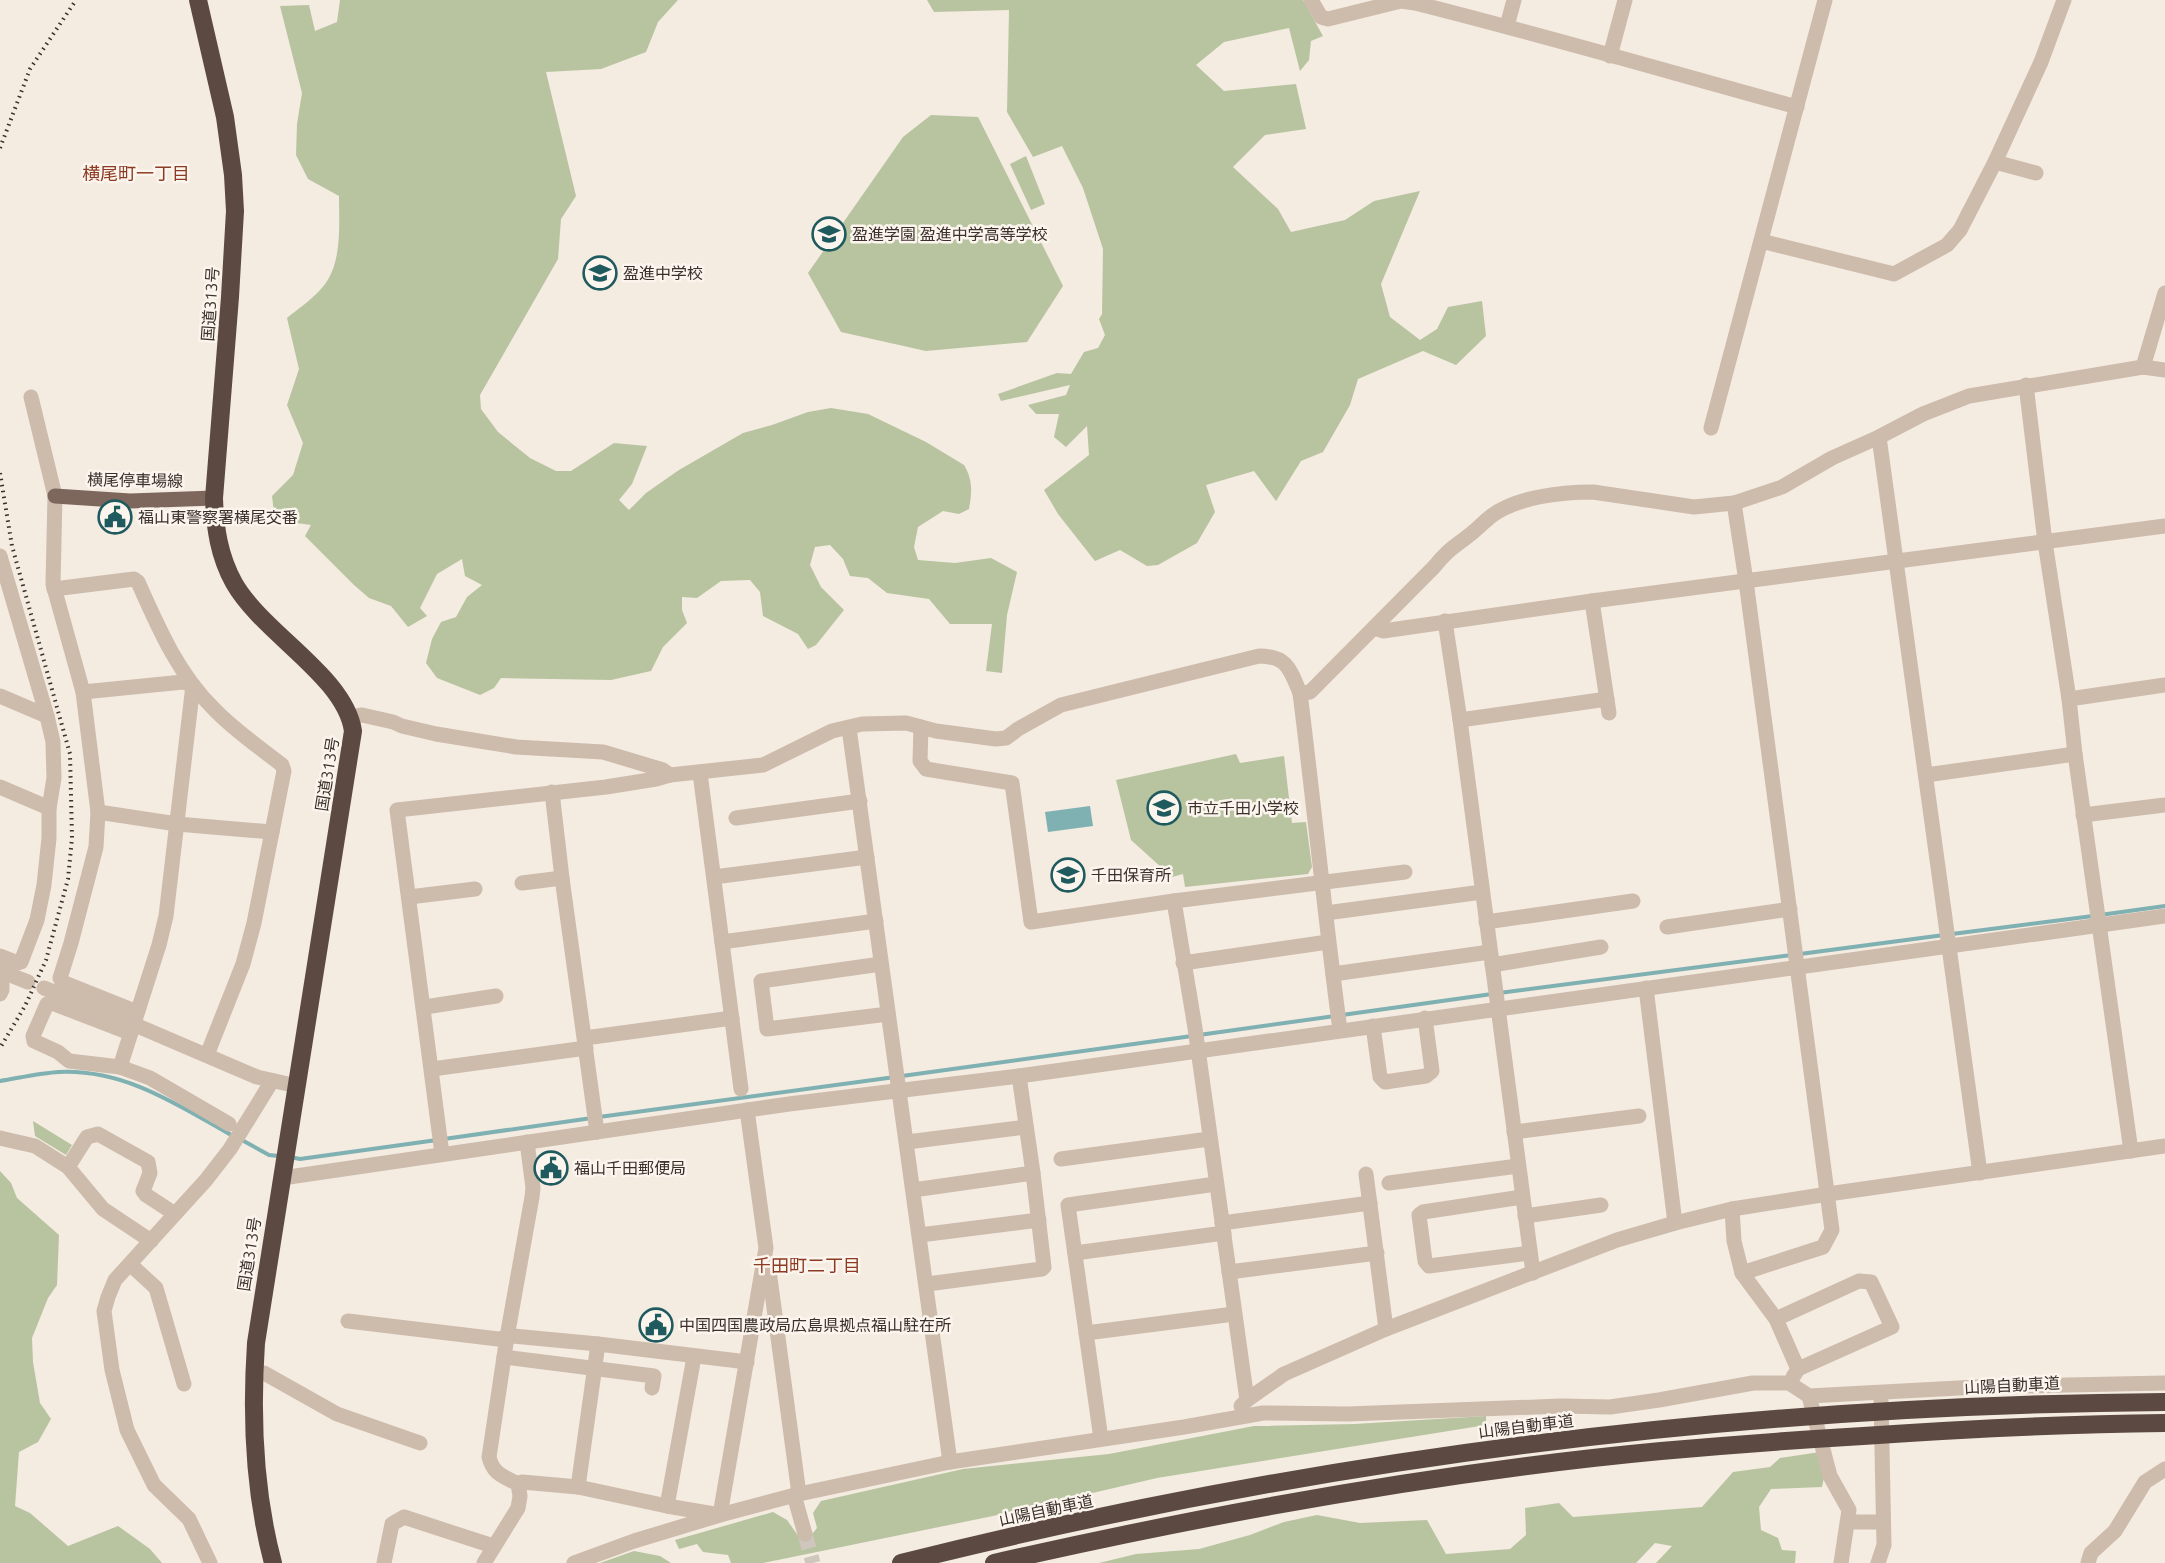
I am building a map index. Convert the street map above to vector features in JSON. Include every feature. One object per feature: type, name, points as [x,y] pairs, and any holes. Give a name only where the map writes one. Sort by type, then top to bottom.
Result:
[{"type":"highway","name":"国道313号","points":[[198,0],[225,117],[233,175],[235,211],[231,297],[214,498],[215,527],[221,555],[233,582],[261,619],[334,689],[351,717],[353,731],[353,745],[260,1308],[254,1371],[254,1450],[273,1563]]},
{"type":"highway","name":"山陽自動車道","points":[[901,1563],[1054,1527],[1178,1502],[1380,1466],[1519,1446],[1768,1420],[1997,1405],[2165,1402]]},
{"type":"highway","points":[[994,1563],[1240,1512],[1384,1487],[1648,1452],[1965,1429],[2165,1423]]},
{"type":"main road","name":"横尾停車場線","points":[[55,496],[130,501],[214,498]]},
{"type":"street","points":[[1311,0],[1321,17],[1328,20],[1401,1],[1415,3],[1797,106]]},
{"type":"street","points":[[1507,26],[1514,0]]},
{"type":"street","points":[[1610,56],[1624,0]]},
{"type":"street","points":[[1711,428],[1825,0]]},
{"type":"street","points":[[1761,242],[1894,274],[1947,245],[1960,230],[1995,162],[2041,62],[2064,0]]},
{"type":"street","points":[[1995,162],[2036,173]]},
{"type":"street","points":[[2143,367],[2164,303],[2165,293]]},
{"type":"street","points":[[1300,693],[1310,692],[1434,567],[1446,551],[1491,516],[1512,505],[1578,492],[1593,492],[1694,507],[1734,503],[1782,488],[1832,458],[1923,414],[1969,396],[2143,367],[2165,370]]},
{"type":"street","points":[[2026,385],[2044,542],[2069,699],[2131,1151]]},
{"type":"street","points":[[31,397],[55,496],[52,567],[54,589],[83,692],[98,812],[96,847],[60,978],[62,982],[134,1023]]},
{"type":"street","points":[[1879,437],[1980,1173]]},
{"type":"street","points":[[1734,503],[1832,1230],[1823,1247],[1742,1273]]},
{"type":"street","points":[[1374,628],[1383,631],[1746,580],[2165,526]]},
{"type":"street","points":[[0,556],[53,742],[49,838],[44,885],[37,920],[21,962],[0,956]]},
{"type":"street","points":[[54,589],[134,579],[138,582],[156,624],[193,685],[213,709],[282,765],[284,771],[254,923],[243,964],[207,1055]]},
{"type":"street","points":[[1460,720],[1608,706],[1592,601]]},
{"type":"street","points":[[1445,621],[1533,1273]]},
{"type":"street","points":[[441,1144],[398,810],[606,788],[670,775],[763,765],[832,731],[862,724],[906,723],[996,739],[1006,738],[1061,705],[1258,656],[1273,656],[1289,666],[1300,693],[1339,1021]]},
{"type":"street","points":[[83,692],[183,682],[193,685]]},
{"type":"street","points":[[120,1067],[166,916],[193,685]]},
{"type":"street","points":[[2069,699],[2165,685]]},
{"type":"street","points":[[0,696],[47,716]]},
{"type":"street","points":[[351,717],[363,716],[436,734],[516,747],[603,752],[663,770],[670,775]]},
{"type":"street","points":[[921,727],[920,761],[926,769],[1012,783],[1032,922],[1174,900],[1405,872]]},
{"type":"street","points":[[849,728],[950,1462]]},
{"type":"street","points":[[1926,775],[2075,753]]},
{"type":"street","points":[[700,773],[741,1089]]},
{"type":"street","points":[[0,787],[49,808]]},
{"type":"street","points":[[552,792],[596,1123]]},
{"type":"street","points":[[736,818],[860,801]]},
{"type":"street","points":[[2084,815],[2165,805]]},
{"type":"street","points":[[98,812],[177,824],[272,832]]},
{"type":"street","points":[[714,877],[867,857]]},
{"type":"street","points":[[522,883],[562,878]]},
{"type":"street","points":[[409,897],[474,889]]},
{"type":"street","points":[[1326,913],[1482,892]]},
{"type":"street","points":[[1174,900],[1247,1400]]},
{"type":"street","points":[[1486,922],[1633,901]]},
{"type":"street","points":[[1667,927],[1790,909]]},
{"type":"street","points":[[284,1163],[441,1144],[527,1142],[596,1123],[747,1110],[898,1081],[1019,1076],[1196,1041],[1339,1021],[1373,1026],[1425,1018],[1496,999],[1646,988],[1797,960],[2098,918],[2165,916]]},
{"type":"street","points":[[722,942],[876,921]]},
{"type":"street","points":[[1184,963],[1328,942]]},
{"type":"street","points":[[1333,974],[1601,947]]},
{"type":"street","points":[[881,964],[761,981],[765,1010],[768,1029],[888,1014]]},
{"type":"street","points":[[0,970],[28,982]]},
{"type":"street","points":[[0,984],[2,984],[2,990],[0,993]]},
{"type":"street","points":[[44,988],[272,1081],[297,1086]]},
{"type":"street","points":[[1646,988],[1675,1223]]},
{"type":"street","points":[[425,1007],[496,996]]},
{"type":"street","points":[[134,1023],[52,1004],[47,1005],[33,1036],[34,1041],[58,1052],[69,1061],[120,1067],[150,1078],[235,1129]]},
{"type":"street","points":[[432,1069],[732,1018]]},
{"type":"street","points":[[1373,1026],[1380,1077],[1385,1082],[1426,1076],[1432,1071],[1425,1018]]},
{"type":"street","points":[[927,1284],[1044,1267],[1019,1076]]},
{"type":"street","points":[[210,1563],[189,1519],[154,1485],[128,1430],[108,1348],[104,1311],[116,1280],[230,1149],[235,1129],[272,1081]]},
{"type":"street","points":[[747,1110],[796,1494],[805,1534]]},
{"type":"street","points":[[1514,1132],[1639,1116]]},
{"type":"street","points":[[907,1142],[1026,1127]]},
{"type":"street","points":[[68,1167],[87,1137],[98,1134],[148,1162],[150,1173],[143,1191],[175,1214]]},
{"type":"street","points":[[0,1138],[35,1146],[68,1167],[103,1209],[151,1241]]},
{"type":"street","points":[[1061,1159],[1209,1139]]},
{"type":"street","points":[[527,1142],[533,1188],[489,1457],[492,1467],[498,1474],[518,1484],[522,1482],[578,1487],[720,1515]]},
{"type":"street","points":[[1229,1419],[1247,1400],[1284,1374],[1386,1329],[1617,1240],[1675,1223],[1732,1209],[2165,1146]]},
{"type":"street","points":[[1389,1183],[1518,1166]]},
{"type":"street","points":[[914,1190],[1033,1173]]},
{"type":"street","points":[[1366,1174],[1386,1329]]},
{"type":"street","points":[[1101,1439],[1068,1205],[1216,1184]]},
{"type":"street","points":[[1522,1197],[1424,1212],[1419,1215],[1425,1261],[1429,1266],[1530,1253]]},
{"type":"street","points":[[1075,1253],[1370,1203]]},
{"type":"street","points":[[1525,1216],[1601,1205]]},
{"type":"street","points":[[1732,1209],[1734,1241],[1742,1273],[1776,1319],[1798,1369]]},
{"type":"street","points":[[920,1235],[1039,1220]]},
{"type":"street","points":[[720,1515],[766,1248]]},
{"type":"street","points":[[1229,1272],[1377,1253]]},
{"type":"street","points":[[131,1265],[156,1288],[184,1384]]},
{"type":"street","points":[[1776,1319],[1859,1281],[1871,1282],[1892,1327],[1798,1369],[1789,1383]]},
{"type":"street","points":[[1086,1334],[1234,1314]]},
{"type":"street","points":[[348,1321],[498,1339],[513,1336],[598,1344],[747,1362]]},
{"type":"street","points":[[578,1487],[598,1344]]},
{"type":"street","points":[[667,1506],[694,1357]]},
{"type":"street","points":[[504,1358],[654,1376],[652,1388]]},
{"type":"street","points":[[254,1371],[264,1373],[337,1414],[420,1443]]},
{"type":"street","points":[[574,1563],[634,1541],[796,1494],[950,1462],[1263,1413],[1348,1414],[1561,1406],[1610,1407],[1753,1383],[1789,1383],[1809,1396],[1977,1387],[2165,1383]]},
{"type":"street","points":[[1878,1563],[1884,1545],[1881,1392]]},
{"type":"street","points":[[1809,1396],[1830,1476],[1850,1510],[1841,1563]]},
{"type":"street","points":[[2088,1563],[2091,1553],[2115,1531],[2145,1482],[2165,1469]]},
{"type":"street","points":[[484,1563],[518,1508],[520,1496],[518,1484]]},
{"type":"street","points":[[384,1563],[392,1524],[404,1517],[493,1546]]},
{"type":"street","points":[[1848,1522],[1883,1522]]},
{"type":"green space","points":[[340,0],[678,0],[658,22],[646,52],[601,69],[546,72],[576,196],[561,219],[558,259],[480,395],[481,409],[498,432],[530,458],[556,471],[571,471],[614,443],[647,446],[632,484],[619,500],[629,510],[646,493],[679,470],[743,433],[808,412],[831,408],[868,414],[926,442],[964,465],[970,481],[971,497],[969,509],[959,514],[943,511],[918,527],[914,547],[918,560],[955,563],[991,558],[1017,572],[1007,615],[1002,673],[986,671],[992,624],[950,624],[929,599],[887,593],[868,578],[850,576],[843,559],[830,545],[815,547],[810,565],[821,587],[844,610],[816,645],[808,649],[798,634],[763,616],[760,592],[750,580],[721,581],[697,598],[682,597],[682,610],[687,623],[663,647],[651,671],[611,680],[501,678],[494,688],[480,695],[437,678],[426,663],[432,639],[441,622],[456,617],[467,597],[482,585],[465,576],[462,559],[437,574],[420,608],[427,616],[408,627],[391,606],[369,598],[305,536],[311,525],[275,520],[272,496],[293,475],[303,443],[287,405],[299,369],[287,318],[320,290],[333,270],[338,246],[339,220],[339,196],[308,179],[296,155],[297,124],[302,93],[280,6],[309,5],[315,31],[337,22]]},
{"type":"green space","points":[[927,0],[1303,0],[1323,36],[1311,41],[1309,60],[1300,71],[1289,28],[1224,42],[1196,65],[1224,91],[1296,84],[1306,129],[1265,135],[1233,167],[1278,209],[1291,232],[1345,220],[1374,201],[1420,191],[1381,284],[1390,317],[1420,340],[1437,329],[1448,307],[1482,301],[1486,336],[1456,365],[1423,351],[1358,379],[1350,405],[1323,452],[1301,461],[1276,501],[1254,471],[1206,485],[1215,512],[1197,543],[1158,565],[1147,566],[1120,550],[1095,561],[1058,514],[1044,490],[1089,455],[1087,426],[1066,447],[1054,437],[1059,414],[1036,414],[1028,405],[1066,395],[1070,385],[1001,401],[998,394],[1057,373],[1071,374],[1084,352],[1098,348],[1105,335],[1099,319],[1102,314],[1103,249],[1083,188],[1062,146],[1033,157],[1007,112],[1009,10],[934,12]]},
{"type":"green space","points":[[931,115],[978,117],[1063,286],[1027,342],[926,351],[841,332],[808,273],[903,137]]},
{"type":"green space","points":[[1026,156],[1045,204],[1031,210],[1010,164]]},
{"type":"green space","points":[[1236,754],[1240,763],[1284,756],[1292,823],[1306,822],[1312,867],[1308,874],[1185,887],[1183,874],[1172,877],[1131,840],[1116,780]]},
{"type":"green space","points":[[33,1121],[72,1145],[66,1155],[35,1136]]},
{"type":"green space","points":[[0,1171],[11,1183],[17,1198],[59,1235],[57,1285],[48,1298],[32,1338],[33,1362],[40,1403],[51,1419],[38,1442],[19,1452],[15,1506],[30,1513],[68,1546],[118,1526],[150,1549],[162,1563],[0,1563]]},
{"type":"green space","points":[[1486,1416],[1486,1425],[1157,1478],[993,1516],[763,1563],[731,1563],[728,1555],[703,1552],[697,1544],[679,1549],[675,1540],[773,1512],[787,1520],[799,1537],[813,1533],[817,1528],[813,1513],[821,1501],[963,1469],[1109,1454],[1254,1426],[1355,1424]]},
{"type":"green space","points":[[1820,1452],[1826,1468],[1822,1487],[1771,1489],[1759,1507],[1761,1530],[1778,1538],[1782,1550],[1796,1551],[1795,1563],[1656,1563],[1672,1546],[1655,1543],[1636,1563],[1099,1563],[1136,1554],[1199,1549],[1250,1535],[1284,1522],[1317,1515],[1360,1523],[1427,1520],[1446,1554],[1510,1549],[1526,1535],[1525,1508],[1559,1503],[1573,1517],[1702,1507],[1733,1472],[1770,1467],[1780,1458]]},
{"type":"green space","points":[[634,1551],[660,1556],[671,1563],[600,1563]]},
{"type":"water","points":[[1090,806],[1093,826],[1048,832],[1045,812]]},
{"type":"waterway","points":[[2100,915],[2165,906]]},
{"type":"waterway","points":[[1952,934],[2093,916]]},
{"type":"waterway","points":[[1800,954],[1944,935]]},
{"type":"waterway","points":[[1499,993],[1792,955]]},
{"type":"waterway","points":[[1342,1015],[1492,994]]},
{"type":"waterway","points":[[1199,1035],[1335,1016]]},
{"type":"waterway","points":[[902,1076],[1192,1036]]},
{"type":"waterway","points":[[0,1081],[59,1072],[106,1076],[150,1091],[233,1136]]},
{"type":"waterway","points":[[599,1117],[895,1077]]},
{"type":"waterway","points":[[444,1139],[592,1118]]},
{"type":"waterway","points":[[240,1139],[269,1155],[279,1156]]},
{"type":"waterway","points":[[290,1157],[300,1159],[437,1140]]},
{"type":"tunnel","points":[[805,1534],[813,1563]]},
{"type":"railway","points":[[0,148],[30,69],[76,0]]},
{"type":"railway","points":[[0,473],[12,546],[70,754],[72,838],[68,879],[46,960],[25,1006],[0,1048]]},
{"type":"place","name":"盈進学園 盈進中学高等学校","points":[[829,234]]},
{"type":"place","name":"盈進中学校","points":[[600,273]]},
{"type":"place","name":"福山東警察署横尾交番","points":[[115,517]]},
{"type":"place","name":"市立千田小学校","points":[[1164,808]]},
{"type":"place","name":"千田保育所","points":[[1068,875]]},
{"type":"place","name":"福山千田郵便局","points":[[551,1168]]},
{"type":"place","name":"中国四国農政局広島県拠点福山駐在所","points":[[656,1325]]},
{"type":"district","name":"横尾町一丁目","points":[[136,174]]},
{"type":"district","name":"千田町二丁目","points":[[807,1266]]}]
